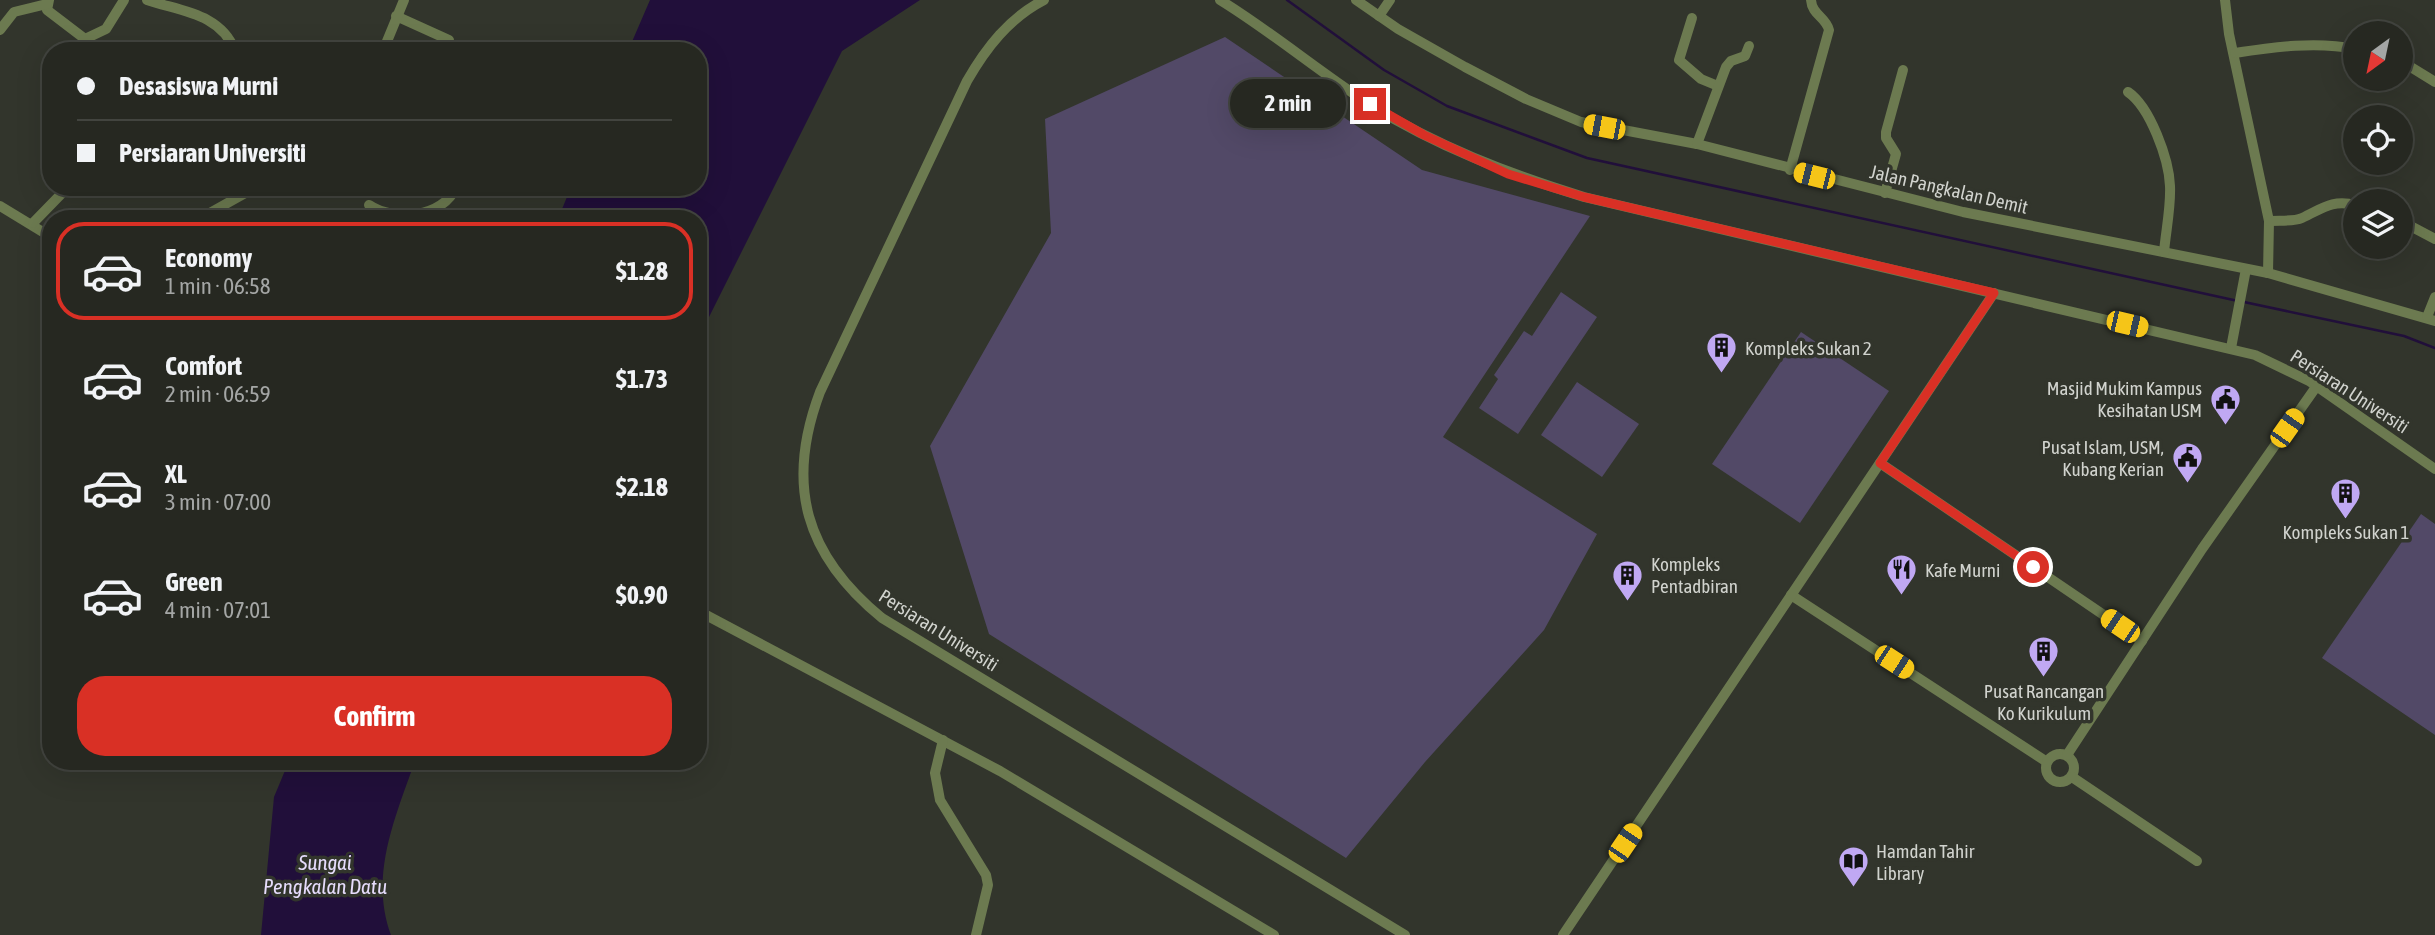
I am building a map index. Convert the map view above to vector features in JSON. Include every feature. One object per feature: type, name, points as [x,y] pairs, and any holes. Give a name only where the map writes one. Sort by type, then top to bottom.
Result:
[{"type":"street","points":[[84,42],[106,29],[124,0]]},
{"type":"street","points":[[147,0],[199,15],[215,24],[230,42]]},
{"type":"street","points":[[387,42],[404,0]]},
{"type":"street","name":"Persiaran Universiti","points":[[1044,0],[1011,23],[986,49],[967,81],[820,392],[806,429],[802,464],[814,534],[834,570],[853,594],[881,618],[1405,935]]},
{"type":"street","name":"Persiaran Universiti","points":[[1220,0],[1370,104],[1424,135],[1508,174],[1584,197],[2231,348],[2273,362],[2316,387],[2435,469]]},
{"type":"street","name":"Jalan Pangkalan Demit","points":[[1356,0],[1379,16],[1526,99],[1581,122],[1697,144],[1790,170],[1963,212],[2268,273],[2431,319]]},
{"type":"street","points":[[1379,16],[1390,0]]},
{"type":"street","points":[[1790,170],[1829,30],[1827,23],[1813,10],[1811,0]]},
{"type":"street","points":[[2225,0],[2269,221],[2268,273]]},
{"type":"street","points":[[0,30],[14,12],[48,2],[47,10],[85,39]]},
{"type":"street","points":[[397,16],[449,40]]},
{"type":"street","points":[[1692,18],[1679,60],[1701,79],[1718,86]]},
{"type":"street","points":[[2235,53],[2300,45],[2343,47]]},
{"type":"street","points":[[1697,144],[1728,64],[1745,56],[1749,46]]},
{"type":"street","points":[[2413,68],[2435,82]]},
{"type":"street","points":[[1885,193],[1896,154],[1886,138],[1886,132],[1903,71]]},
{"type":"street","points":[[2128,92],[2147,114],[2168,172],[2170,187],[2164,252]]},
{"type":"street","points":[[46,210],[59,196]]},
{"type":"street","points":[[215,210],[240,196]]},
{"type":"street","points":[[428,210],[446,202],[450,196]]},
{"type":"street","points":[[2269,221],[2301,219],[2318,207],[2343,204]]},
{"type":"street","points":[[369,205],[378,210]]},
{"type":"street","points":[[0,206],[42,230]]},
{"type":"street","points":[[33,223],[42,214]]},
{"type":"street","points":[[2413,227],[2435,239]]},
{"type":"street","points":[[2231,348],[2246,269]]},
{"type":"street","points":[[1563,935],[1994,293]]},
{"type":"street","points":[[2431,319],[2435,297]]},
{"type":"street","points":[[2067,755],[2316,387]]},
{"type":"street","points":[[1880,463],[2142,641]]},
{"type":"street","points":[[1791,595],[2047,762]]},
{"type":"street","points":[[707,616],[943,740],[1274,935]]},
{"type":"street","points":[[943,740],[935,773],[940,800],[986,875],[988,885],[975,935]]},
{"type":"street","points":[[2058,754],[2067,755],[2073,763],[2071,777],[2064,782],[2050,779],[2046,771],[2047,762],[2058,754]]},
{"type":"street","points":[[2071,777],[2197,861]]},
{"type":"shaded area","points":[[1225,37],[1422,170],[1590,216],[1443,437],[1597,534],[1544,630],[1425,762],[1346,858],[989,634],[930,446],[1051,233],[1045,119]]},
{"type":"shaded area","points":[[1561,292],[1597,317],[1518,434],[1479,408],[1498,379],[1494,375],[1524,331],[1532,336]]},
{"type":"shaded area","points":[[1801,332],[1889,391],[1800,523],[1712,464]]},
{"type":"shaded area","points":[[1577,382],[1639,424],[1602,477],[1541,435]]},
{"type":"shaded area","points":[[2421,514],[2435,524],[2435,735],[2322,658]]},
{"type":"water","points":[[650,0],[920,0],[842,51],[707,321],[707,210],[562,210],[567,196],[707,196],[707,42],[632,42]]},
{"type":"water","name":"Sungai Pengkalan Datu","points":[[285,770],[412,770],[387,847],[384,869],[385,913],[391,935],[261,935],[274,797]]},
{"type":"waterway","points":[[1287,0],[1384,70],[1447,106],[1587,158],[2238,301]]},
{"type":"waterway","points":[[2244,302],[2404,336],[2435,348]]},
{"type":"place","name":"Kompleks Sukan 2","points":[[1722,375]]},
{"type":"place","name":"Masjid Mukim Kampus Kesihatan USM","points":[[2225,426]]},
{"type":"place","name":"Pusat Islam, USM, Kubang Kerian","points":[[2187,485]]},
{"type":"place","name":"Kompleks Sukan 1","points":[[2346,520]]},
{"type":"place","name":"Kafe Murni","points":[[1902,597]]},
{"type":"place","name":"Kompleks Pentadbiran","points":[[1628,602]]},
{"type":"place","name":"Pusat Rancangan Ko Kurikulum","points":[[2044,679]]},
{"type":"place","name":"Hamdan Tahir Library","points":[[1853,889]]},
{"type":"route","points":[[1370,104],[1424,135],[1508,174],[1584,197],[1994,293],[1880,463],[2033,567]]}]
